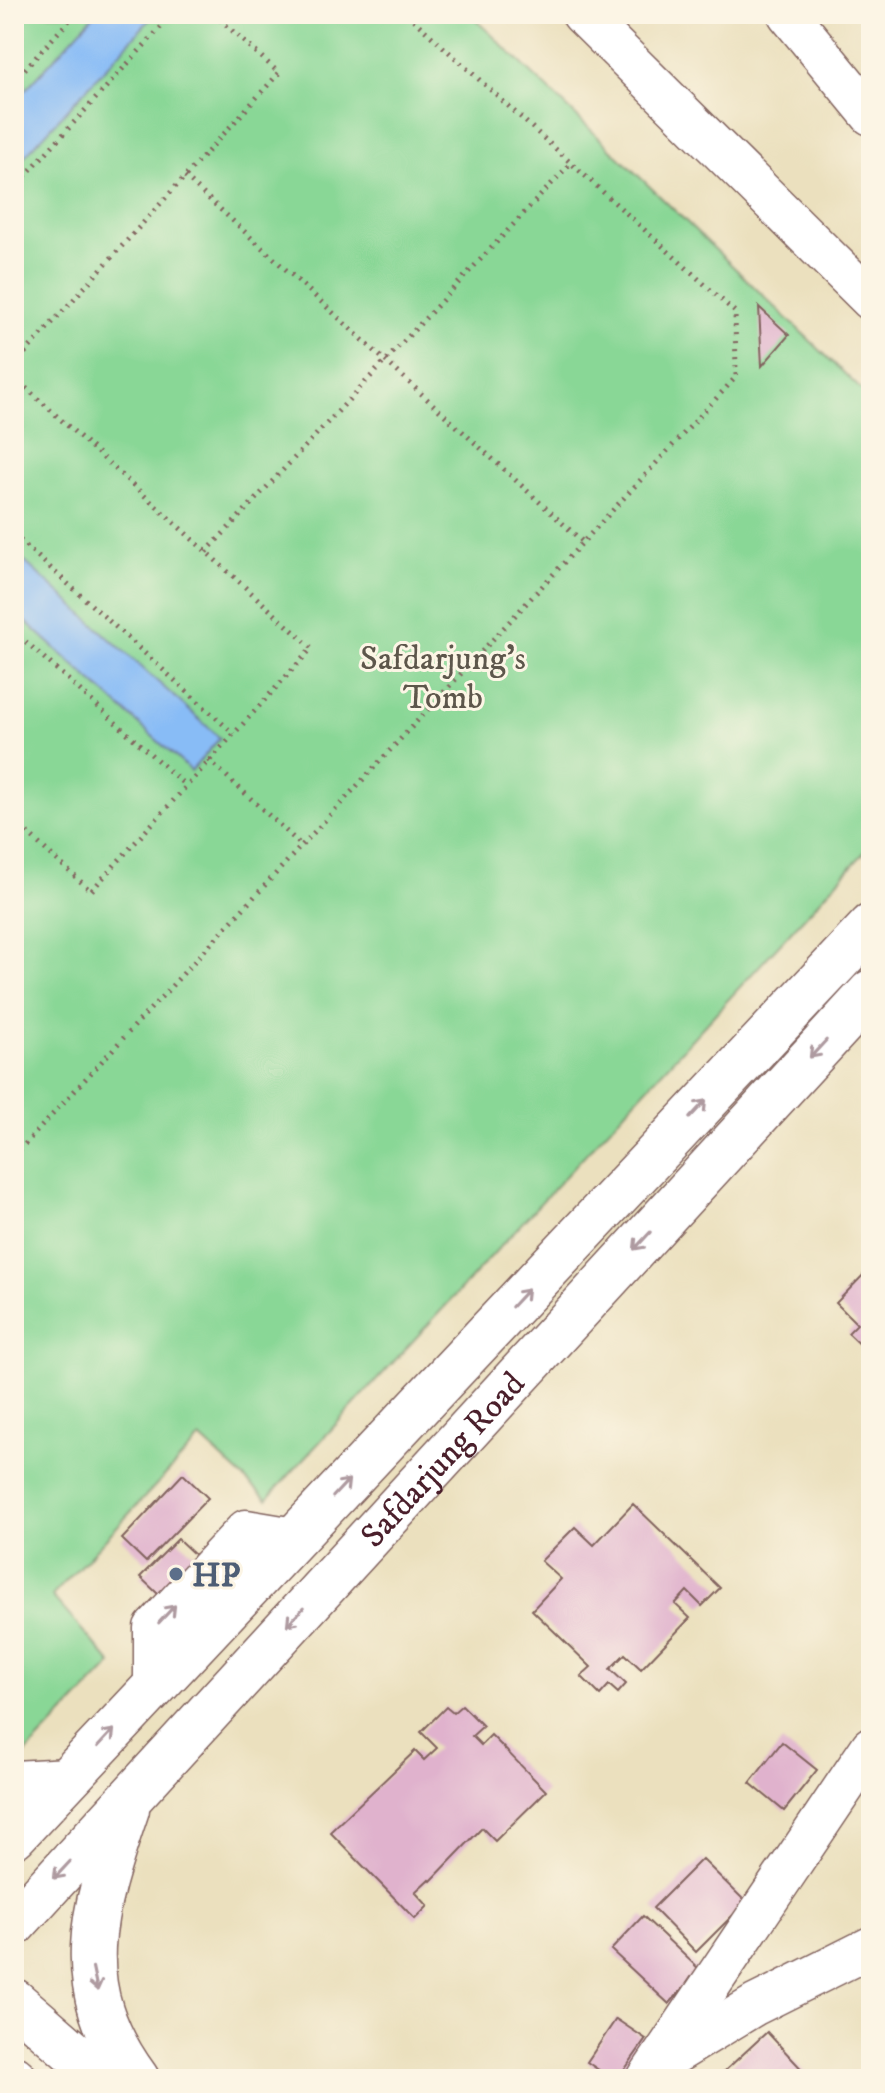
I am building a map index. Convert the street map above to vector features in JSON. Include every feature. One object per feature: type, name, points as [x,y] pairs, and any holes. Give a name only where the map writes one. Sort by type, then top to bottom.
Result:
[{"type":"main road","name":"Safdarjung Road","points":[[14,1836],[871,926]]},
{"type":"main road","name":"Safdarjung Road","points":[[14,1924],[871,992]]},
{"type":"main road","points":[[294,1538],[333,1575]]},
{"type":"main road","points":[[14,1805],[69,1778]]},
{"type":"main road","points":[[131,1795],[100,1889],[92,1936],[92,1970],[103,2016],[121,2058],[137,2079]]},
{"type":"main road","points":[[14,2001],[104,2079]]},
{"type":"street","points":[[582,14],[871,300]]},
{"type":"street","points":[[788,14],[871,115]]},
{"type":"street","points":[[652,2072],[871,1747]]},
{"type":"street","points":[[14,1781],[69,1778]]},
{"type":"street","points":[[652,2072],[755,2005],[871,1947]]},
{"type":"path","points":[[14,81],[75,14]]},
{"type":"path","points":[[14,188],[173,14]]},
{"type":"path","points":[[14,365],[279,73],[214,14]]},
{"type":"path","points":[[14,1156],[736,377],[735,312],[407,14]]},
{"type":"path","points":[[206,552],[571,163]]},
{"type":"path","points":[[185,177],[583,542]]},
{"type":"path","points":[[14,377],[312,648],[91,891],[14,821]]},
{"type":"path","points":[[14,535],[234,734]]},
{"type":"path","points":[[14,631],[186,786]]},
{"type":"path","points":[[209,760],[301,845]]},
{"type":"green space","name":"Safdarjung's Tomb","points":[[14,14],[470,14],[871,399],[871,845],[267,1499],[200,1438],[52,1596],[112,1664],[24,1755],[14,1757]]},
{"type":"water","points":[[95,14],[155,14],[14,168],[14,102]]},
{"type":"water","points":[[14,552],[220,738],[191,771],[14,611]]},
{"type":"building","points":[[759,307],[789,335],[762,366]]},
{"type":"building","points":[[871,1267],[871,1355],[848,1333],[857,1324],[836,1303]]},
{"type":"building","points":[[183,1474],[208,1498],[146,1562],[122,1539]]},
{"type":"building","points":[[633,1504],[720,1588],[702,1606],[687,1591],[675,1604],[690,1618],[641,1669],[625,1654],[610,1669],[626,1684],[618,1693],[609,1685],[600,1695],[581,1676],[591,1667],[532,1610],[561,1579],[541,1561],[575,1527],[594,1545]]},
{"type":"building","points":[[178,1539],[213,1572],[175,1610],[140,1577]]},
{"type":"building","points":[[462,1705],[483,1726],[472,1736],[481,1745],[491,1735],[546,1791],[495,1841],[482,1828],[431,1881],[429,1879],[415,1892],[428,1906],[415,1919],[330,1832],[415,1751],[424,1760],[437,1748],[421,1732],[446,1707],[453,1713]]},
{"type":"building","points":[[782,1742],[817,1770],[784,1811],[750,1783]]},
{"type":"building","points":[[702,1859],[746,1902],[696,1952],[653,1908]]},
{"type":"building","points":[[643,1916],[700,1970],[669,2004],[611,1950]]},
{"type":"building","points":[[616,2019],[646,2039],[618,2079],[612,2079],[587,2062]]},
{"type":"building","points":[[767,2032],[808,2076],[805,2079],[716,2079]]},
{"type":"place","name":"HP","points":[[176,1574]]}]
